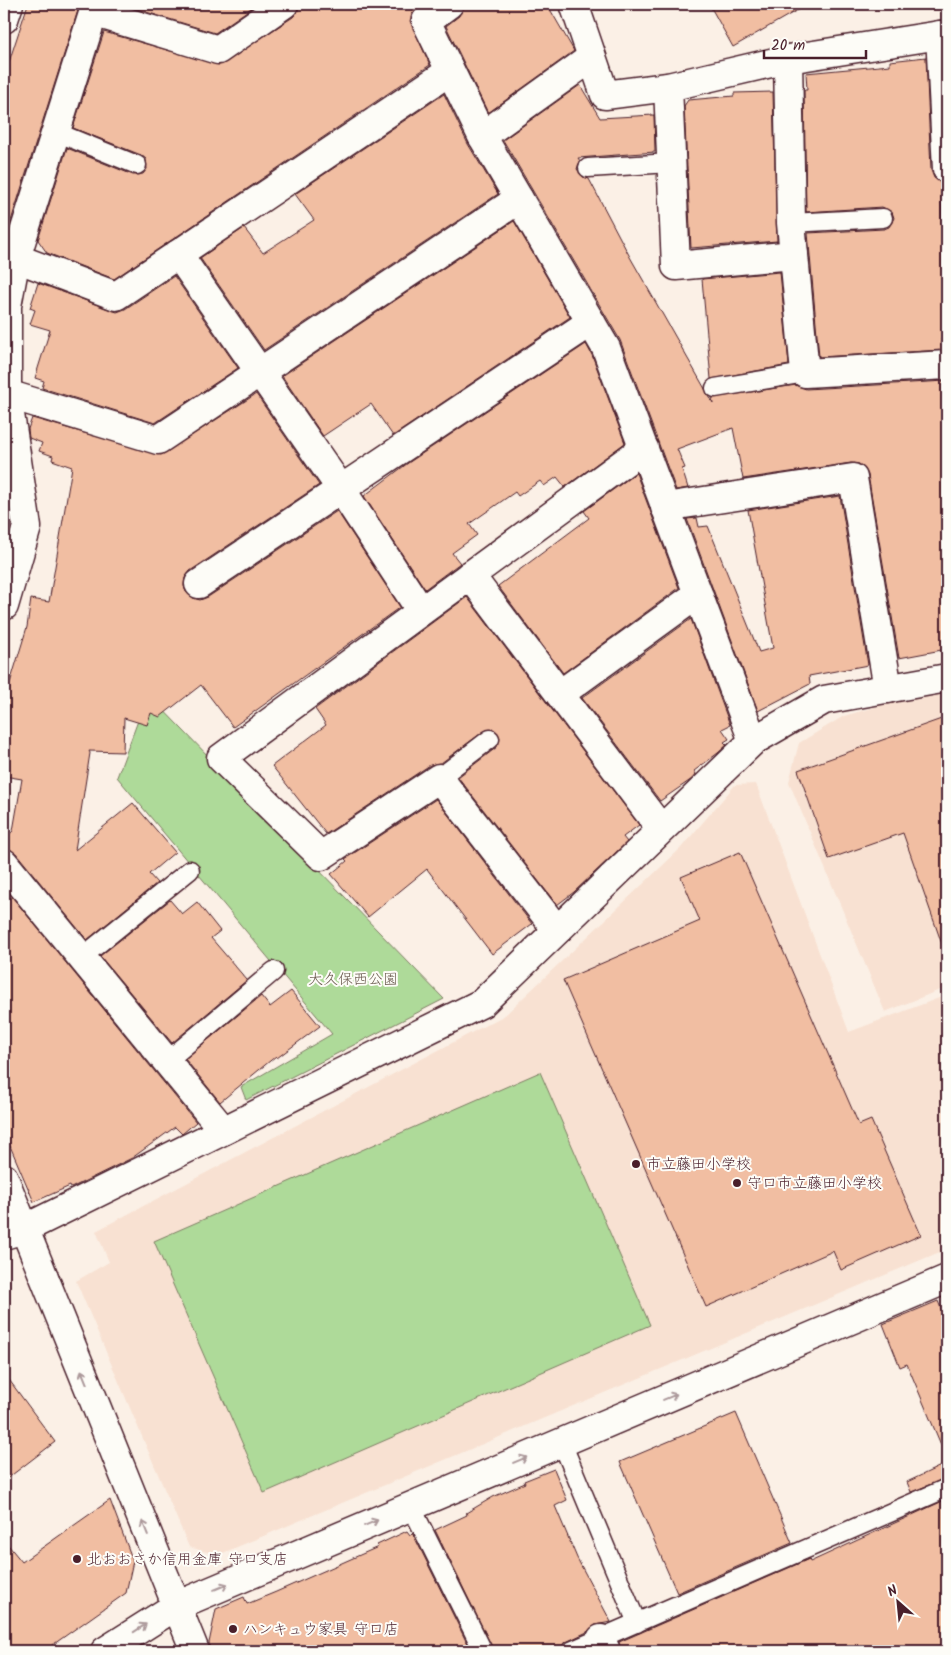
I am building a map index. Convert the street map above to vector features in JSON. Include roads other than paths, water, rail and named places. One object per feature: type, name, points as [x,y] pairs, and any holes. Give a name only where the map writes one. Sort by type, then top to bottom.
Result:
[{"type":"street","points":[[4,19],[9,4]]},
{"type":"street","points":[[4,606],[27,527],[7,394],[5,302],[16,258],[95,8],[218,50],[284,4]]},
{"type":"street","points":[[574,4],[605,95],[668,87],[788,59],[943,39],[947,169]]},
{"type":"street","points":[[442,6],[426,20],[482,136],[606,348],[753,740]]},
{"type":"street","points":[[482,136],[591,58]]},
{"type":"street","points":[[788,59],[791,223],[805,374],[947,365]]},
{"type":"street","points":[[16,258],[116,296],[450,71]]},
{"type":"street","points":[[668,87],[676,266],[794,255]]},
{"type":"street","points":[[7,394],[158,440],[518,199]]},
{"type":"street","points":[[178,254],[341,489],[421,611]]},
{"type":"street","points":[[199,584],[591,322]]},
{"type":"street","points":[[557,930],[439,778],[321,856],[221,758],[644,448]]},
{"type":"street","points":[[666,507],[854,478],[888,689]]},
{"type":"street","points":[[470,575],[662,829]]},
{"type":"street","points":[[560,694],[698,594]]},
{"type":"street","points":[[14,1232],[482,1003],[753,740],[824,700],[947,678]]},
{"type":"street","points":[[4,863],[223,1130]]},
{"type":"street","points":[[4,1178],[14,1232],[195,1651]]},
{"type":"street","points":[[105,1651],[176,1606],[947,1280]]},
{"type":"lane","points":[[56,132],[137,164]]},
{"type":"lane","points":[[588,168],[671,163]]},
{"type":"lane","points":[[791,223],[883,218]]},
{"type":"lane","points":[[715,388],[805,374]]},
{"type":"lane","points":[[439,778],[490,739]]},
{"type":"lane","points":[[82,958],[190,870]]},
{"type":"lane","points":[[167,1061],[274,971]]},
{"type":"lane","points":[[562,1443],[637,1623]]},
{"type":"lane","points":[[571,1651],[604,1645],[637,1623],[947,1488]]},
{"type":"lane","points":[[411,1506],[483,1651]]},
{"type":"place","name":"市立藤田小学校","points":[[636,1164]]},
{"type":"place","name":"守口市立藤田小学校","points":[[737,1183]]},
{"type":"place","name":"北おおさか信用金庫 守口支店","points":[[77,1559]]},
{"type":"place","name":"ハンキュウ家具 守口店","points":[[233,1629]]},
{"type":"park label","name":"大久保西公園","points":[[353,979]]}]
